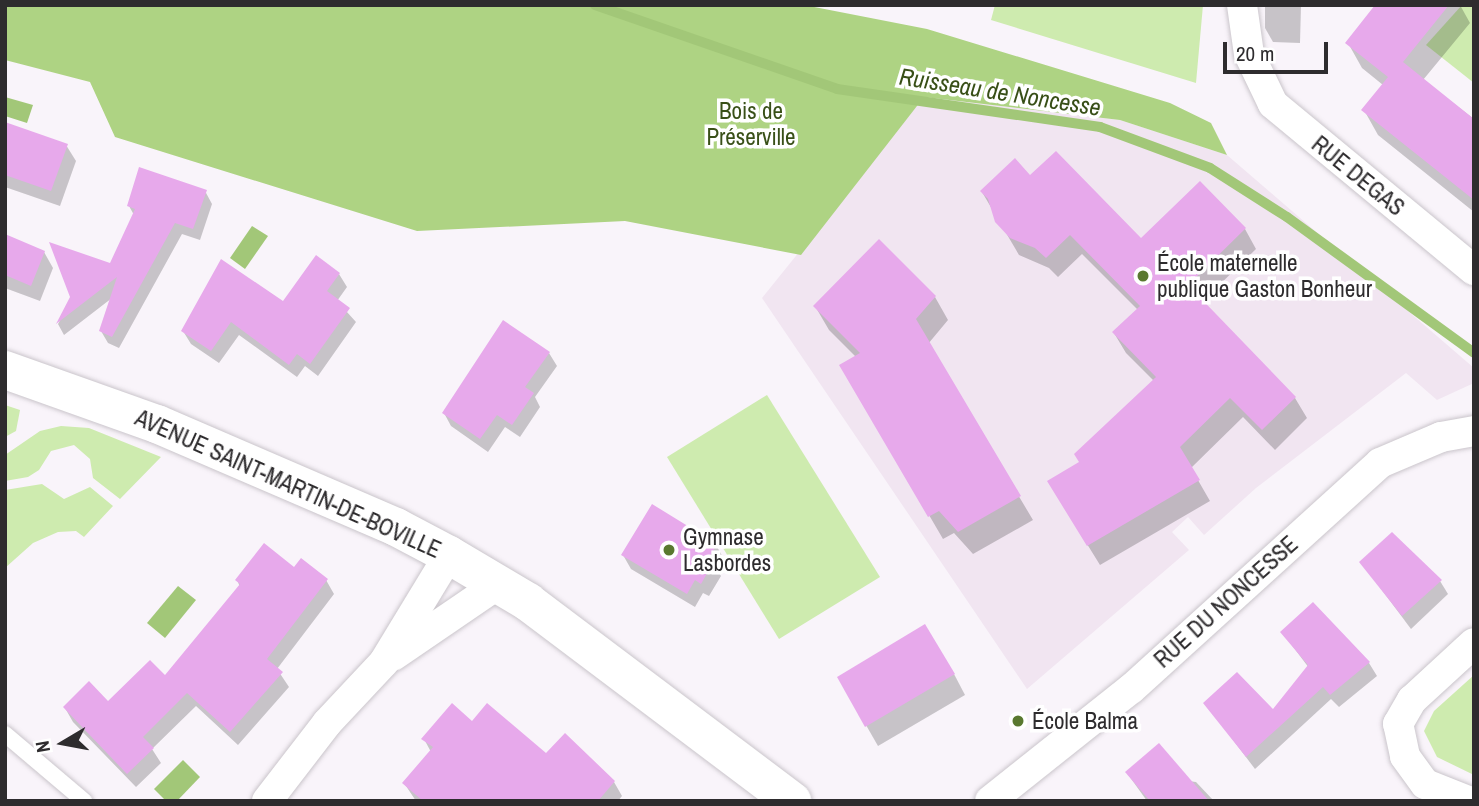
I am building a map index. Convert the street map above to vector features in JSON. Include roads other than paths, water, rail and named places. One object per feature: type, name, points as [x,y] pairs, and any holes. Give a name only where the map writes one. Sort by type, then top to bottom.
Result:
[{"type":"street","name":"RUE DEGAS","points":[[1242,5],[1254,72],[1273,104],[1300,130],[1474,270]]},
{"type":"street","name":"AVENUE SAINT-MARTIN-DE-BOVILLE","points":[[5,370],[157,424],[396,527],[449,555],[498,584],[587,645],[792,801]]},
{"type":"street","name":"RUE DU NONCESSE","points":[[990,801],[1130,689],[1380,463],[1441,437],[1474,431]]},
{"type":"street","points":[[267,801],[327,723],[384,662],[449,555]]},
{"type":"street","points":[[384,662],[498,584]]},
{"type":"street","points":[[1468,801],[1425,784],[1405,757],[1398,724],[1412,699],[1474,643]]},
{"type":"lane","points":[[5,734],[84,801]]},
{"type":"waterway","name":"Ruisseau de Noncesse","points":[[595,5],[837,89],[1100,127],[1210,168],[1287,217],[1474,353]]},
{"type":"place","name":"École maternelle publique Gaston Bonheur","points":[[1143,276]]},
{"type":"place","name":"Gymnase Lasbordes","points":[[669,550]]},
{"type":"place","name":"École Balma","points":[[1018,721]]},
{"type":"park label","name":"Bois de Préserville","points":[[751,124]]}]
